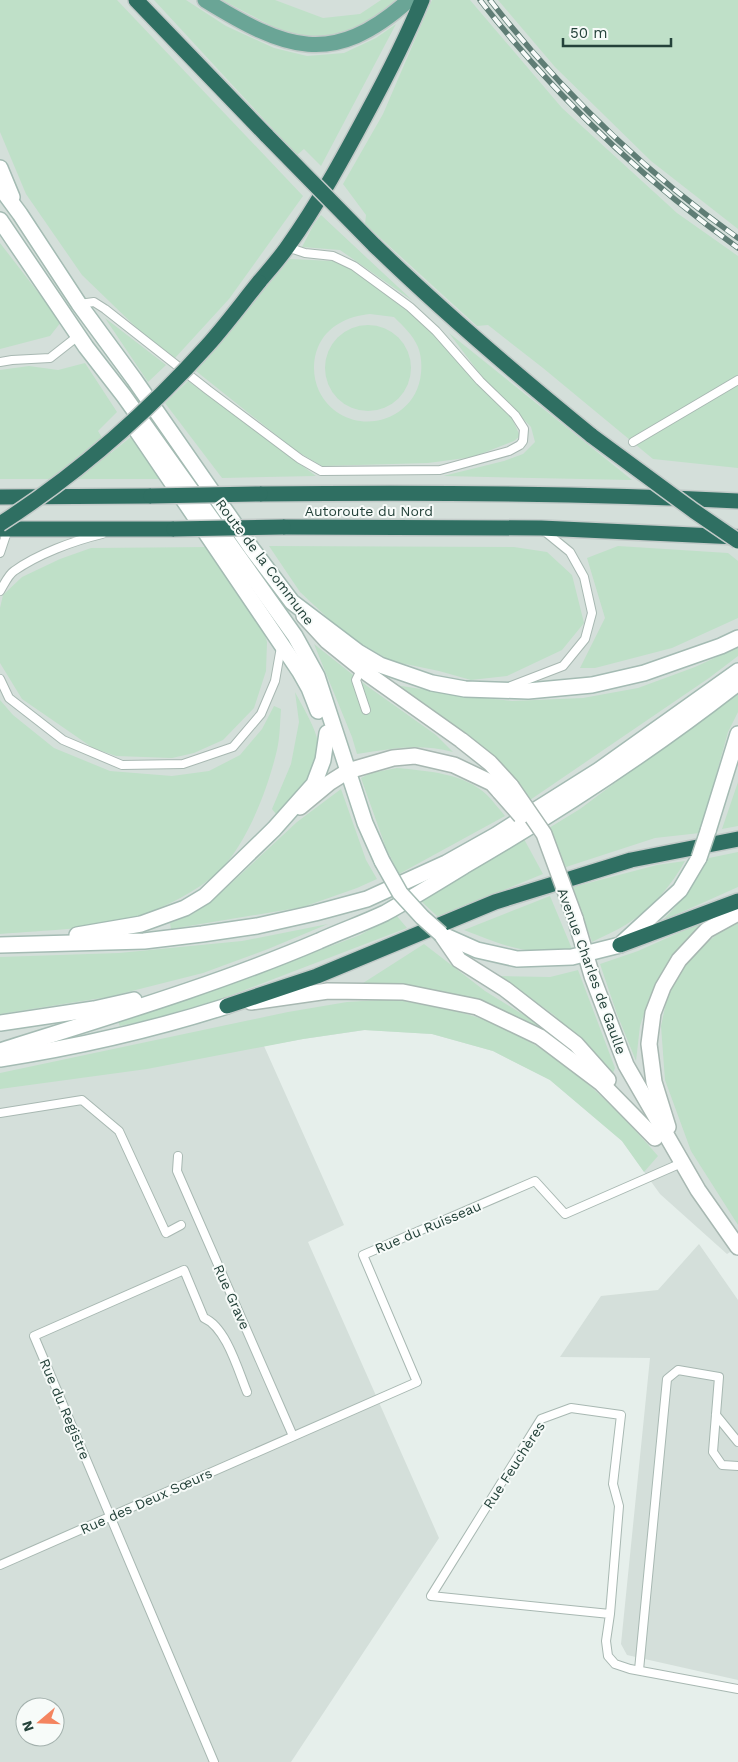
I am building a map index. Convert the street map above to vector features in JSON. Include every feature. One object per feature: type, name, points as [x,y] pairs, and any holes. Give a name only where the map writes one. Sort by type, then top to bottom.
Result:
[{"type":"highway","points":[[136,0],[266,136],[374,245],[448,314],[592,436],[738,541]]},
{"type":"highway","points":[[3,527],[30,504],[85,463],[146,409],[207,346],[287,247],[313,210],[348,148],[388,73],[422,0]]},
{"type":"highway","name":"Autoroute du Nord","points":[[0,497],[503,494],[636,496],[738,501]]},
{"type":"highway","name":"Autoroute du Nord","points":[[3,527],[121,529],[541,528],[738,537]]},
{"type":"highway","points":[[227,1006],[317,976],[495,902],[631,860],[738,839]]},
{"type":"highway","points":[[620,945],[738,900]]},
{"type":"main road","points":[[205,0],[244,24],[272,36],[301,44],[320,45],[339,42],[369,30],[392,15],[409,0]]},
{"type":"main road","name":"Route de la Commune","points":[[0,168],[20,214]]},
{"type":"main road","name":"Route de la Commune","points":[[0,187],[79,304],[134,379],[252,549],[292,602],[326,641],[362,670],[461,740],[490,763],[505,789],[544,834],[554,865]]},
{"type":"main road","points":[[0,220],[82,341],[124,396],[295,636],[316,676],[365,823],[382,861],[400,893],[422,918],[441,934],[477,950],[517,959],[547,959],[585,955],[620,945],[680,890],[699,858],[738,734]]},
{"type":"main road","points":[[82,341],[118,404],[310,688],[326,734],[323,760],[314,784],[274,829]]},
{"type":"main road","points":[[292,602],[328,631],[380,665],[432,684],[465,689],[528,691],[592,685],[644,673],[713,649],[738,638]]},
{"type":"main road","points":[[0,945],[144,941],[202,934],[257,926],[367,899],[446,863],[496,835],[599,770],[738,671]]},
{"type":"main road","points":[[0,1051],[111,1017],[227,977],[282,957],[384,913],[520,834],[580,796],[704,710],[738,683]]},
{"type":"main road","points":[[326,734],[341,748]]},
{"type":"main road","points":[[22,944],[141,924],[185,908],[205,896],[274,829],[329,782],[348,771],[392,758],[415,756],[454,765],[505,789]]},
{"type":"main road","name":"Avenue Charles de Gaulle","points":[[554,865],[575,918],[592,976],[626,1065],[677,1160],[738,1247]]},
{"type":"main road","name":"Avenue Charles de Gaulle","points":[[677,1160],[654,1082],[649,1044],[653,1013],[663,987],[679,960],[707,930],[738,913]]},
{"type":"main road","name":"Avenue Charles de Gaulle","points":[[441,934],[459,960],[505,989],[576,1044],[616,1088],[655,1138]]},
{"type":"main road","points":[[0,1023],[94,1009],[227,977]]},
{"type":"main road","name":"Avenue Charles de Gaulle","points":[[0,1058],[105,1040],[172,1023],[227,1006],[328,991],[403,992],[477,1007],[540,1037],[601,1083],[677,1160]]},
{"type":"lane","points":[[79,304],[94,302],[105,309],[231,408],[300,459],[321,471],[440,470],[510,452],[520,445],[523,441],[524,429],[515,415],[480,381],[436,331],[410,307],[354,266],[333,256],[305,253],[287,247]]},
{"type":"lane","points":[[0,362],[50,358],[82,341]]},
{"type":"lane","points":[[633,442],[738,380]]},
{"type":"lane","points":[[0,553],[3,527]]},
{"type":"lane","points":[[500,691],[562,666],[585,639],[592,613],[584,577],[570,552],[541,528]]},
{"type":"lane","points":[[0,591],[12,572],[48,553],[82,539],[121,529]]},
{"type":"lane","points":[[0,679],[9,698],[64,740],[122,765],[183,764],[233,747],[261,714],[275,681],[281,643]]},
{"type":"lane","points":[[362,670],[356,680],[366,710]]},
{"type":"lane","points":[[0,1113],[82,1100],[120,1131],[166,1233],[181,1226]]},
{"type":"lane","name":"Rue Grave","points":[[178,1156],[176,1171],[293,1436]]},
{"type":"lane","name":"Rue du Ruisseau","points":[[293,1436],[417,1382],[363,1255],[536,1181],[565,1214],[677,1160]]},
{"type":"lane","name":"Rue du Registre","points":[[214,1762],[34,1336],[184,1270],[204,1318],[211,1321],[223,1336],[247,1392]]},
{"type":"lane","points":[[639,1670],[667,1379],[678,1370],[719,1377],[713,1452],[722,1465],[738,1466]]},
{"type":"lane","name":"Rue Feuchères","points":[[610,1614],[431,1596],[541,1419],[571,1408],[621,1415],[612,1484],[619,1506],[610,1614],[606,1641],[608,1656],[615,1664],[738,1689]]},
{"type":"lane","points":[[716,1415],[738,1442]]},
{"type":"lane","name":"Rue des Deux Sœurs","points":[[0,1565],[293,1436]]},
{"type":"shaded area","points":[[0,0],[738,0],[738,1247],[727,1254],[660,1194],[622,1141],[550,1080],[493,1051],[432,1034],[365,1030],[264,1046],[344,1225],[308,1242],[439,1538],[291,1762],[0,1762]]},
{"type":"shaded area","points":[[699,1244],[738,1300],[738,1680],[627,1655],[621,1644],[650,1358],[560,1357],[601,1296],[658,1290]]},
{"type":"green space","points":[[0,0],[117,0],[303,196],[229,299],[175,358],[141,332],[82,275],[26,194],[0,132]]},
{"type":"green space","points":[[154,0],[186,0],[226,26],[274,48],[307,56],[344,53],[376,38],[396,24],[321,166],[304,149],[297,155]]},
{"type":"green space","points":[[222,0],[275,0],[323,18],[360,14],[381,0],[400,0],[380,17],[354,29],[319,38],[289,35]]},
{"type":"green space","points":[[432,0],[470,0],[562,108],[677,213],[738,256],[738,468],[653,459],[488,325],[477,326],[365,224],[366,215],[343,184],[383,114]]},
{"type":"green space","points":[[498,0],[738,0],[738,229],[651,161],[555,67]]},
{"type":"green space","points":[[321,215],[413,301],[340,250],[302,247]]},
{"type":"green space","points":[[0,243],[61,322],[50,336],[0,349]]},
{"type":"green space","points":[[290,259],[333,261],[352,269],[409,312],[445,345],[488,395],[511,416],[520,436],[514,441],[473,457],[428,463],[322,466],[295,450],[196,371]],"holes":[[[370,314],[394,317],[411,335],[419,350],[421,373],[416,391],[406,405],[393,415],[377,421],[361,421],[344,416],[330,407],[317,386],[314,364],[318,347],[327,333],[346,320]]]},
{"type":"green space","points":[[105,318],[166,365],[148,382]]},
{"type":"green space","points":[[368,325],[384,329],[398,338],[407,352],[411,368],[407,384],[398,398],[384,407],[368,411],[352,407],[338,398],[329,384],[325,368],[329,352],[338,338],[352,329]]},
{"type":"green space","points":[[449,333],[632,480],[443,476],[504,461],[523,454],[535,442],[531,427],[483,378]]},
{"type":"green space","points":[[85,363],[117,412],[98,431],[111,453],[132,436],[162,479],[0,479],[0,370],[29,366],[58,370]]},
{"type":"green space","points":[[188,381],[316,476],[222,478],[165,403]]},
{"type":"green space","points":[[269,546],[514,547],[547,552],[572,575],[584,623],[562,650],[507,676],[471,680],[391,661],[345,634],[300,592]]},
{"type":"green space","points":[[618,546],[728,553],[738,561],[738,618],[672,648],[595,668],[580,668],[605,618],[587,558]]},
{"type":"green space","points":[[209,547],[260,619],[267,642],[266,671],[254,708],[223,740],[194,753],[172,758],[116,756],[93,748],[22,699],[0,663],[0,608],[3,595],[22,577],[60,559],[91,548]]},
{"type":"green space","points":[[314,644],[367,686],[436,735],[453,752],[416,747],[357,754],[352,737]]},
{"type":"green space","points":[[738,647],[738,656],[709,678],[530,800],[491,754],[395,685],[512,701],[583,698],[638,688],[695,667]]},
{"type":"green space","points":[[738,691],[738,712],[728,732],[700,833],[655,838],[566,867],[549,828],[580,809]]},
{"type":"green space","points":[[295,692],[314,730],[319,754],[317,762],[308,778],[276,814],[272,809],[291,764],[299,722]]},
{"type":"green space","points":[[0,700],[13,715],[54,748],[110,771],[172,776],[209,771],[240,755],[262,729],[274,706],[281,709],[278,745],[262,798],[247,832],[228,861],[218,872],[200,886],[160,908],[122,921],[70,929],[0,934]]},
{"type":"green space","points":[[397,768],[445,774],[467,782],[487,795],[505,816],[399,874],[386,848],[361,778],[371,773]]},
{"type":"green space","points":[[738,782],[738,826],[722,829]]},
{"type":"green space","points":[[341,789],[366,860],[377,879],[303,907],[171,929],[170,923],[191,915],[211,902],[297,822]]},
{"type":"green space","points":[[524,839],[543,874],[438,917],[421,901]]},
{"type":"green space","points":[[738,852],[738,887],[662,921],[688,891],[709,858]]},
{"type":"green space","points":[[685,861],[667,888],[645,911],[623,927],[592,942],[573,887],[657,865]]},
{"type":"green space","points":[[550,896],[572,949],[542,952],[516,948],[464,930]]},
{"type":"green space","points":[[723,913],[693,934],[672,955],[650,996],[640,1026],[636,1061],[600,964],[638,951]]},
{"type":"green space","points":[[396,915],[407,928],[221,999],[152,1019],[120,1026],[117,1020],[223,987],[360,935]]},
{"type":"green space","points":[[738,921],[738,1225],[691,1151],[665,1080],[661,1026],[669,989],[693,955],[723,929]]},
{"type":"green space","points":[[328,924],[203,973],[108,997],[0,1014],[0,957],[119,953],[242,941]]},
{"type":"green space","points":[[424,944],[485,991],[540,1025],[538,1030],[479,1000],[412,987],[360,985]]},
{"type":"green space","points":[[578,970],[615,1068],[613,1073],[554,1015],[500,976],[550,977]]},
{"type":"green space","points":[[394,999],[479,1018],[506,1029],[531,1043],[578,1075],[620,1114],[658,1156],[644,1172],[622,1141],[550,1080],[493,1051],[432,1034],[364,1030],[303,1039],[147,1069],[0,1089],[0,1073],[288,1012],[347,1002]]},
{"type":"railway","points":[[480,0],[538,69],[600,133],[667,193],[738,248]]},
{"type":"railway","points":[[490,0],[545,66],[605,128],[670,186],[738,238]]}]
